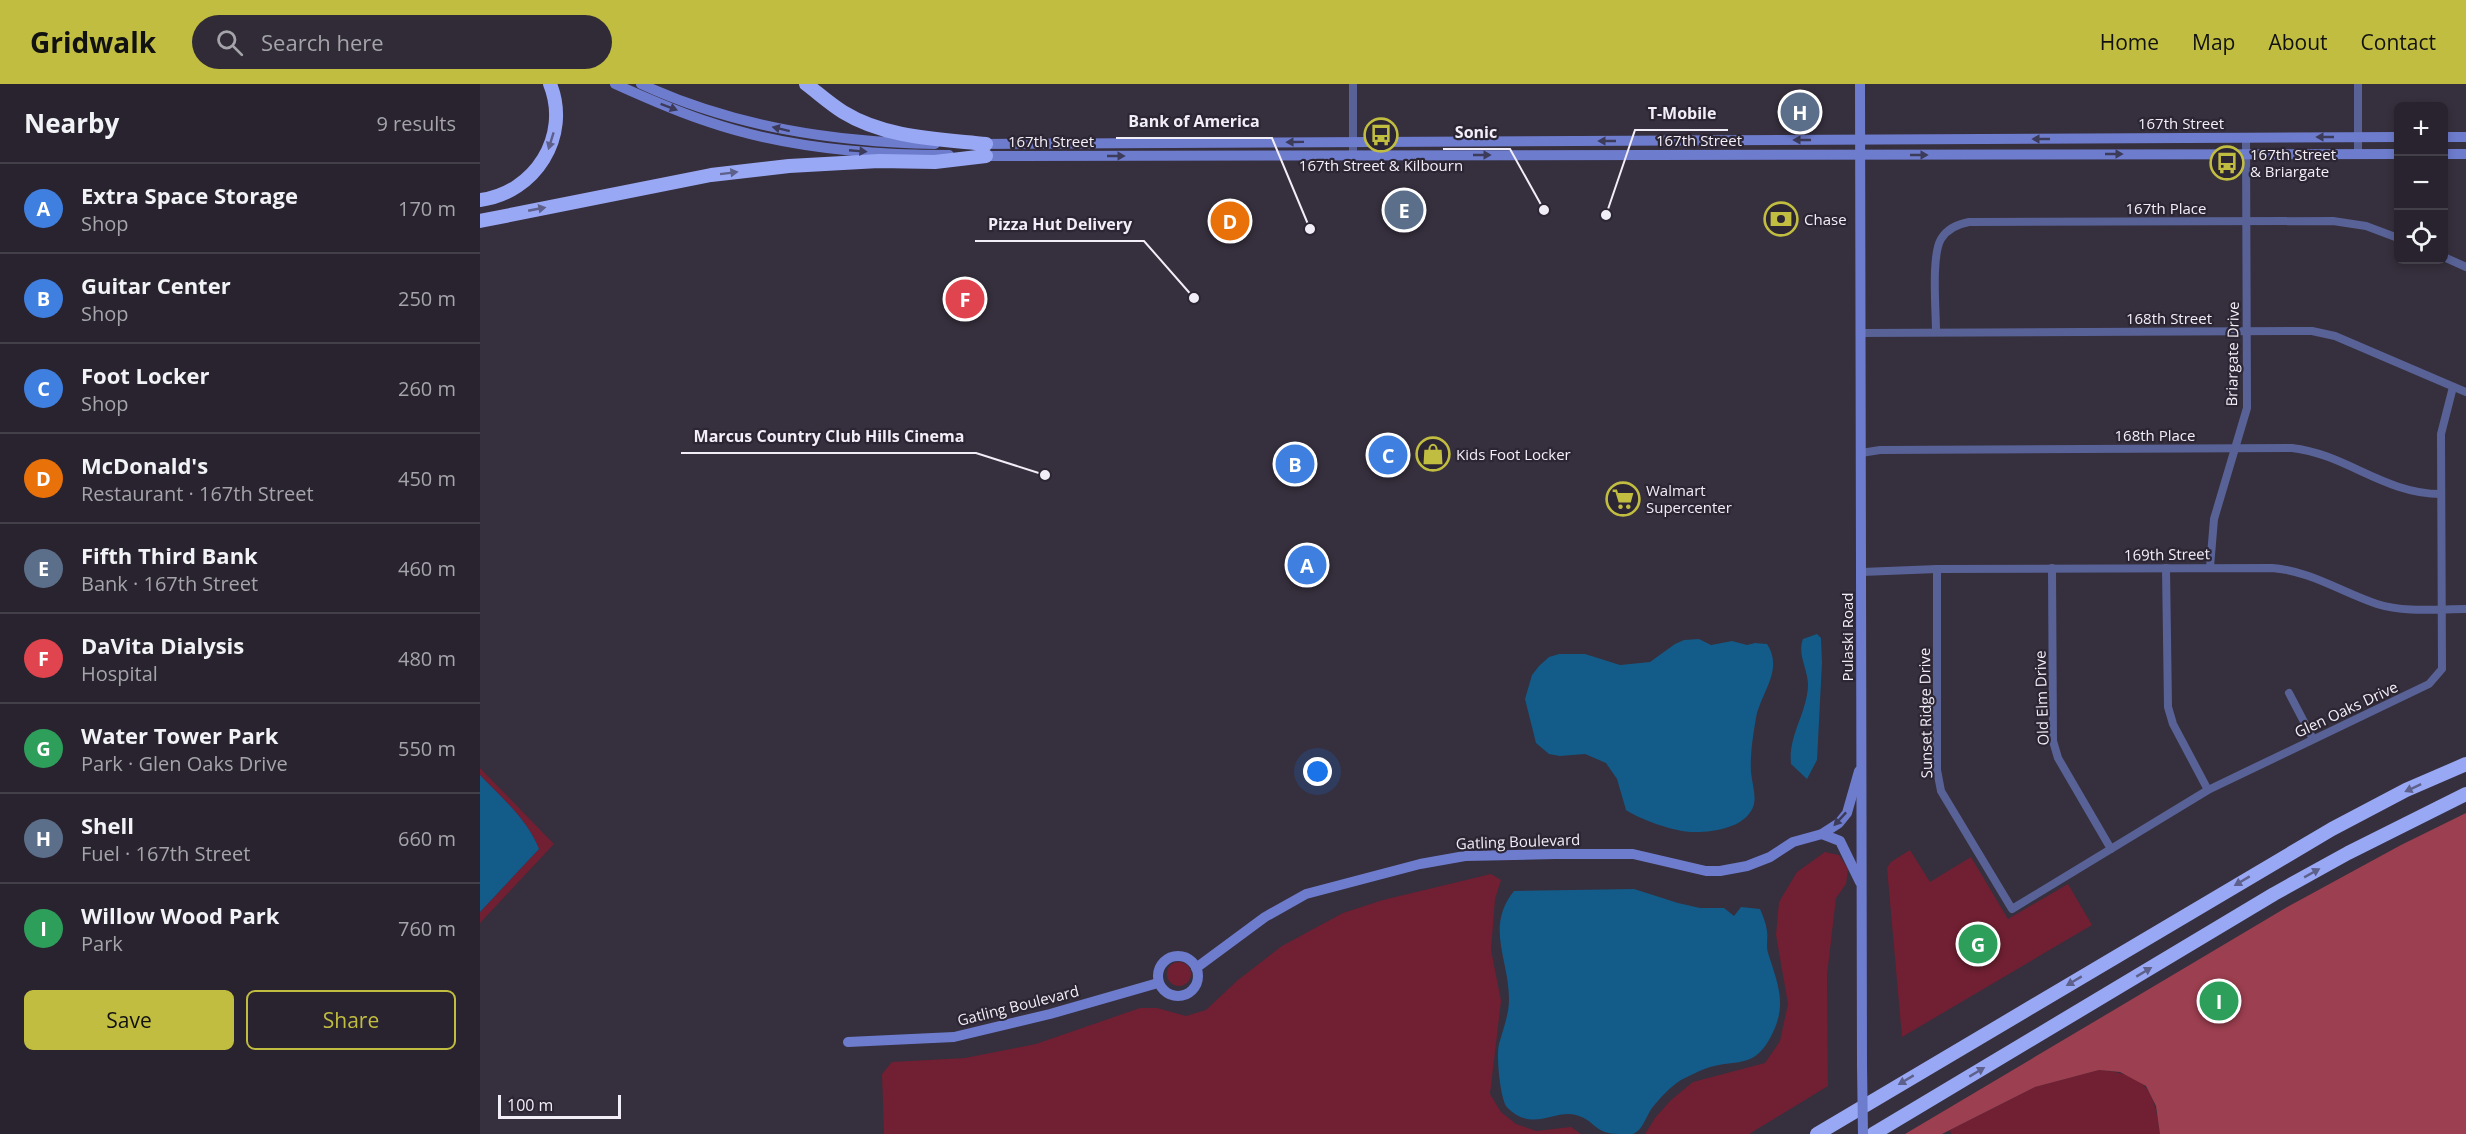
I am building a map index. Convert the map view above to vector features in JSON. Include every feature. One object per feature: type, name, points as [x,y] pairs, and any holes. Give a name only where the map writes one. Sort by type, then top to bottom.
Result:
[{"type":"highway","points":[[480,200],[513,190],[541,165],[551,144],[556,122],[550,84]]},
{"type":"highway","points":[[806,84],[843,112],[873,127],[986,150]]},
{"type":"highway","points":[[480,221],[711,175],[789,166],[879,161],[935,162],[986,150]]},
{"type":"highway","points":[[1816,1134],[2322,835],[2406,790],[2466,764]]},
{"type":"highway","points":[[1873,1134],[2283,889],[2348,852],[2466,794]]},
{"type":"main road","name":"167th Street","points":[[615,84],[710,123],[789,142],[884,153],[1353,141],[2394,137]]},
{"type":"main road","name":"167th Street","points":[[641,84],[713,111],[789,131],[886,143],[986,150],[1353,156],[2394,154]]},
{"type":"main road","name":"Pulaski Road","points":[[1860,84],[1863,1134]]},
{"type":"main road","points":[[2448,137],[2466,137]]},
{"type":"main road","points":[[2448,154],[2466,154]]},
{"type":"main road","name":"Gatling Boulevard","points":[[1196,968],[1265,917],[1306,894],[1420,864],[1465,856],[1633,854],[1649,856],[1690,869],[1720,872],[1761,862],[1793,842],[1822,834],[1839,823],[1847,813],[1863,758]]},
{"type":"main road","points":[[1822,834],[1840,841],[1862,886]]},
{"type":"main road","points":[[1182,956],[1193,963],[1196,968],[1197,982],[1194,988],[1182,996],[1169,994],[1158,982],[1160,966],[1169,958],[1182,956]]},
{"type":"main road","name":"Gatling Boulevard","points":[[848,1042],[954,1036],[1050,1014],[1158,982]]},
{"type":"street","points":[[1353,84],[1353,156]]},
{"type":"street","points":[[2358,84],[2358,154]]},
{"type":"street","name":"Briargate Drive","points":[[2210,567],[2214,519],[2247,408],[2246,138]]},
{"type":"street","name":"167th Place","points":[[1936,332],[1936,258],[1939,244],[1952,228],[1960,224],[1976,221],[2346,222],[2380,230],[2394,236]]},
{"type":"street","points":[[2448,259],[2466,267]]},
{"type":"street","name":"168th Street","points":[[1861,333],[2302,331],[2335,336],[2466,392]]},
{"type":"street","name":"Glen Oaks Drive","points":[[2012,909],[2208,790],[2429,684],[2442,669],[2441,434],[2453,387]]},
{"type":"street","name":"168th Place","points":[[1861,453],[1892,450],[2292,448],[2312,452],[2405,490],[2441,494]]},
{"type":"street","name":"169th Street","points":[[1862,572],[2052,568],[2284,569],[2316,577],[2377,604],[2402,608],[2466,609]]},
{"type":"street","name":"Old Elm Drive","points":[[2052,568],[2053,741],[2058,758],[2111,849]]},
{"type":"street","points":[[2166,568],[2168,707],[2172,724],[2208,790]]},
{"type":"street","name":"Sunset Ridge Drive","points":[[1937,569],[1937,770],[1941,791],[2012,909]]},
{"type":"street","points":[[2289,693],[2313,739]]},
{"type":"shaded area","points":[[480,768],[554,844],[480,923],[480,912],[539,849],[521,819],[480,775]]},
{"type":"shaded area","points":[[2466,813],[2466,1134],[2160,1134],[2156,1106],[2146,1086],[2120,1072],[2099,1070],[2035,1087],[1942,1134],[1905,1134],[2289,906],[2401,845]]},
{"type":"shaded area","points":[[1910,850],[1930,882],[1971,857],[2008,919],[2068,884],[2092,925],[1902,1037],[1887,868],[1891,862]]},
{"type":"shaded area","points":[[1825,852],[1839,855],[1848,869],[1846,884],[1836,898],[1827,975],[1828,1086],[1749,1134],[1645,1134],[1671,1100],[1693,1082],[1765,1063],[1780,1041],[1788,1004],[1776,935],[1779,902],[1797,872]]},
{"type":"shaded area","points":[[1491,874],[1501,880],[1495,899],[1491,950],[1501,1001],[1490,1094],[1501,1112],[1516,1124],[1536,1131],[1571,1127],[1581,1134],[884,1134],[882,1074],[892,1062],[965,1058],[1036,1044],[1140,1008],[1157,1008],[1186,1016],[1206,1010],[1238,980],[1282,946],[1343,913],[1383,900]]},
{"type":"shaded area","points":[[1179,962],[1188,965],[1191,974],[1188,983],[1179,986],[1170,983],[1167,974],[1170,965]]},
{"type":"shaded area","points":[[2099,1070],[2128,1075],[2145,1087],[2155,1106],[2160,1134],[1951,1134],[1950,1130],[2035,1087]]},
{"type":"water","points":[[1817,634],[1821,638],[1822,663],[1817,760],[1807,779],[1791,764],[1791,753],[1807,696],[1808,685],[1801,645],[1803,639]]},
{"type":"water","points":[[1699,639],[1711,645],[1732,641],[1747,645],[1767,644],[1772,654],[1772,672],[1756,718],[1752,745],[1751,772],[1754,804],[1750,812],[1737,824],[1718,830],[1691,832],[1675,830],[1648,821],[1626,810],[1617,779],[1606,763],[1585,754],[1560,756],[1549,754],[1536,743],[1525,699],[1532,675],[1549,657],[1559,654],[1585,654],[1620,665],[1650,662],[1675,644],[1684,640]]},
{"type":"water","points":[[480,775],[521,819],[539,849],[480,912]]},
{"type":"water","points":[[1634,889],[1700,908],[1724,908],[1734,916],[1741,907],[1760,909],[1766,925],[1767,950],[1780,997],[1778,1017],[1769,1040],[1756,1056],[1750,1059],[1709,1067],[1681,1080],[1658,1100],[1642,1126],[1633,1134],[1605,1132],[1576,1115],[1559,1115],[1533,1120],[1515,1114],[1504,1101],[1498,1066],[1498,1049],[1509,1005],[1500,930],[1505,904],[1514,891]]},
{"type":"place","name":"Shell","points":[[1800,112]]},
{"type":"place","name":"167th Street & Kilbourn","points":[[1381,135]]},
{"type":"place","name":"167th Street & Briargate","points":[[2227,163]]},
{"type":"place","name":"Fifth Third Bank","points":[[1404,210]]},
{"type":"place","name":"Sonic","points":[[1544,210]]},
{"type":"place","name":"T-Mobile","points":[[1606,215]]},
{"type":"place","name":"Chase","points":[[1781,219]]},
{"type":"place","name":"McDonald's","points":[[1230,221]]},
{"type":"place","name":"Bank of America","points":[[1310,229]]},
{"type":"place","name":"Pizza Hut Delivery","points":[[1194,298]]},
{"type":"place","name":"DaVita Dialysis","points":[[965,299]]},
{"type":"place","name":"Kids Foot Locker","points":[[1433,454]]},
{"type":"place","name":"Foot Locker","points":[[1388,455]]},
{"type":"place","name":"Guitar Center","points":[[1295,464]]},
{"type":"place","name":"Marcus Country Club Hills Cinema","points":[[1045,475]]},
{"type":"place","name":"Walmart Supercenter","points":[[1623,499]]},
{"type":"place","name":"Extra Space Storage","points":[[1307,565]]},
{"type":"place","name":"Water Tower Park","points":[[1978,944]]},
{"type":"place","name":"Willow Wood Park","points":[[2219,1001]]}]
